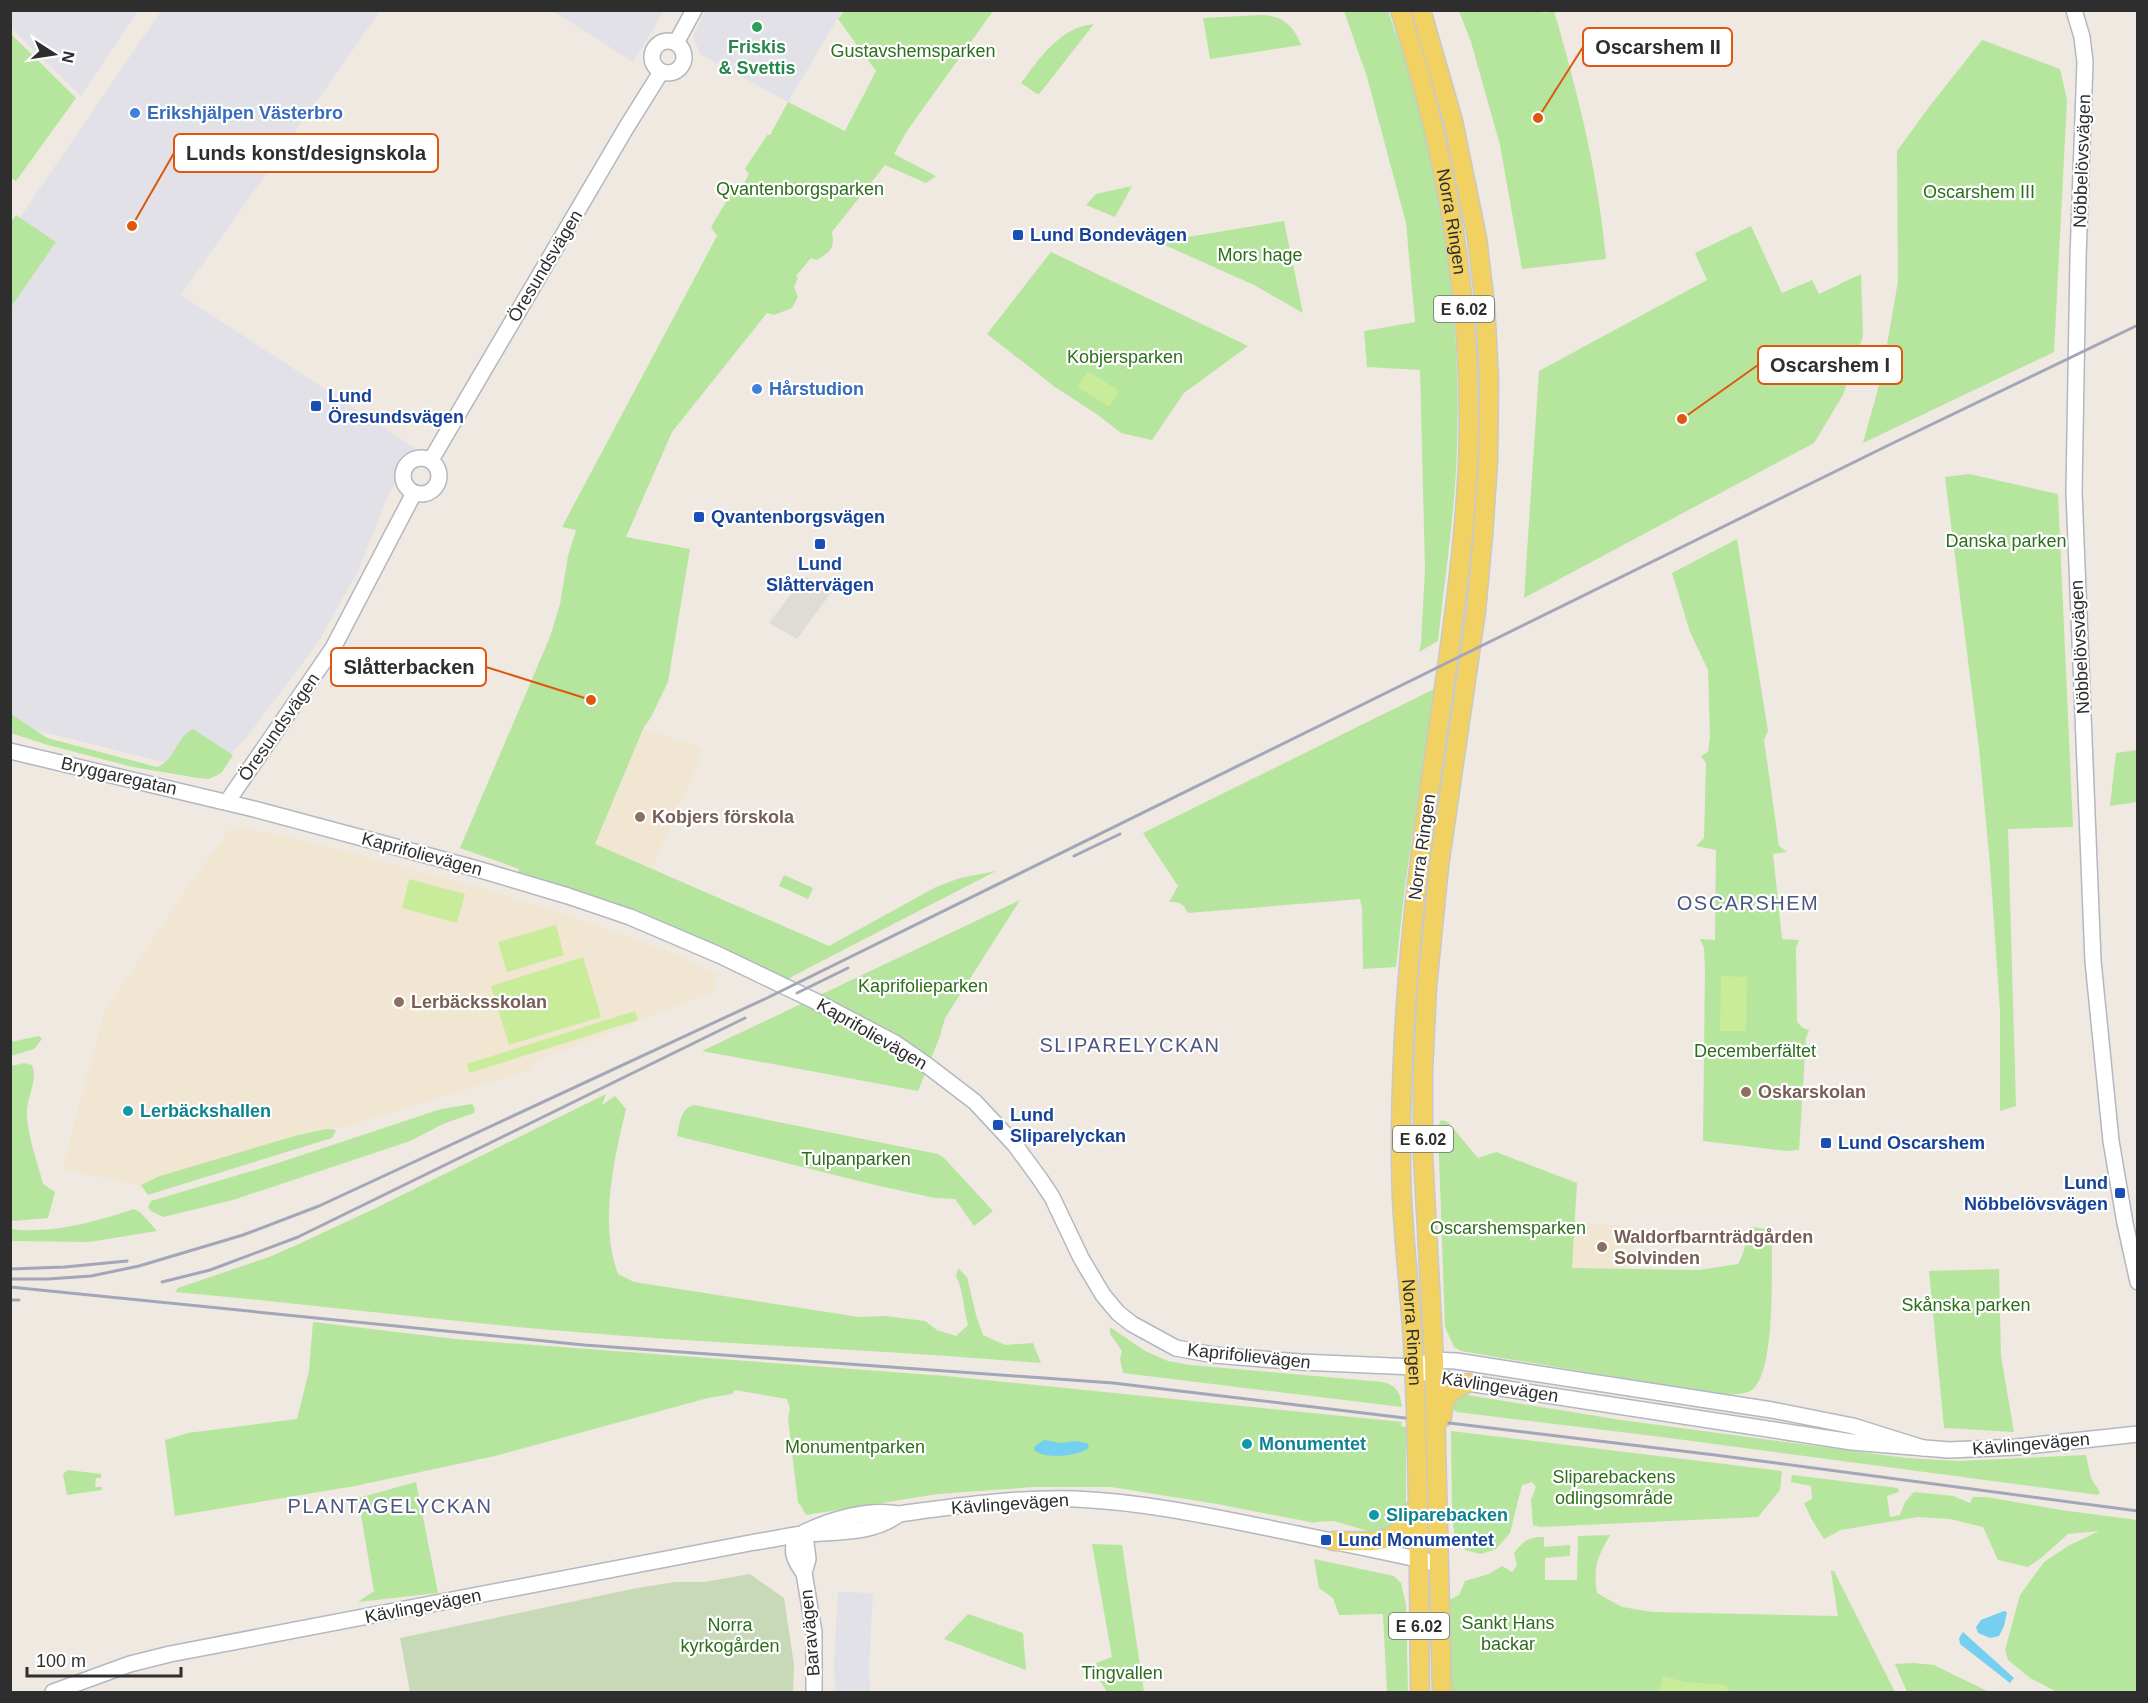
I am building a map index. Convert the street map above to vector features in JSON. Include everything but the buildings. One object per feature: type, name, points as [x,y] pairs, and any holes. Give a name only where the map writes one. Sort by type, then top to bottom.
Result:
[{"type":"main road","points":[[661,72],[653,63],[653,52],[665,42],[676,43],[694,10]]},
{"type":"main road","name":"Norra Ringen","points":[[1400,10],[1426,98],[1445,175],[1464,305],[1468,381],[1468,461],[1462,543],[1444,692],[1419,866],[1406,988],[1402,1073],[1401,1159],[1414,1367],[1420,1692]]},
{"type":"main road","name":"Norra Ringen","points":[[1421,10],[1453,121],[1477,238],[1485,305],[1489,380],[1488,461],[1476,611],[1439,866],[1427,987],[1423,1071],[1423,1156],[1434,1368],[1442,1692]]},
{"type":"main road","name":"Nöbbelövsvägen","points":[[2074,10],[2082,37],[2085,62],[2078,258],[2074,492],[2093,961],[2111,1141],[2138,1282]]},
{"type":"main road","name":"Öresundsvägen","points":[[430,460],[661,72],[672,73],[681,67],[684,54],[676,43]]},
{"type":"main road","points":[[419,458],[430,460],[439,472],[436,486],[426,493],[414,492],[406,484],[404,473],[406,467],[419,458]]},
{"type":"main road","name":"Öresundsvägen","points":[[227,802],[333,648],[414,492]]},
{"type":"main road","name":"Bryggaregatan","points":[[10,751],[227,802]]},
{"type":"main road","name":"Kaprifolievägen","points":[[227,802],[484,871],[630,917],[749,969],[895,1043],[965,1095],[998,1125],[1052,1197],[1081,1258],[1102,1295],[1118,1313],[1132,1324],[1162,1341],[1176,1347],[1214,1355],[1300,1362],[1414,1367]]},
{"type":"main road","name":"Kävlingevägen","points":[[1414,1367],[1772,1410],[1853,1426],[1923,1448]]},
{"type":"main road","name":"Kävlingevägen","points":[[1434,1368],[1468,1383],[1852,1442],[1949,1450],[1984,1450],[2138,1434]]},
{"type":"main road","points":[[1436,1464],[1445,1401],[1454,1389],[1468,1383]]},
{"type":"main road","name":"Kävlingevägen","points":[[53,1692],[130,1664],[170,1654],[798,1535],[830,1534],[886,1524],[899,1514],[975,1504],[1036,1499],[1115,1502],[1210,1516],[1439,1564]]},
{"type":"main road","points":[[1333,1541],[1382,1540],[1396,1536],[1407,1524],[1417,1505]]},
{"type":"main road","name":"Baravägen","points":[[798,1535],[793,1545],[796,1562],[804,1573],[814,1632],[814,1692]]},
{"type":"shaded area","points":[[705,10],[842,11],[788,102],[700,54],[693,36]]},
{"type":"shaded area","points":[[10,11],[138,11],[81,96],[11,28]]},
{"type":"shaded area","points":[[161,11],[380,11],[181,295],[415,448],[388,496],[358,571],[317,644],[246,738],[211,774],[11,724],[10,232]]},
{"type":"shaded area","points":[[553,11],[664,11],[633,62]]},
{"type":"shaded area","points":[[806,577],[833,590],[797,639],[769,623]]},
{"type":"shaded area","name":"Kobjers förskola","points":[[643,729],[696,745],[702,753],[652,868],[595,844]]},
{"type":"shaded area","name":"Lerbäcksskolan","points":[[240,827],[309,842],[478,887],[555,911],[673,953],[717,975],[714,991],[536,1060],[527,1071],[147,1187],[62,1169],[104,1013],[194,878],[230,829]]},
{"type":"shaded area","name":"Waldorfbarnträdgården Solvinden","points":[[1574,1222],[1632,1227],[1631,1269],[1572,1268]]},
{"type":"shaded area","points":[[838,1592],[873,1593],[870,1692],[835,1692],[834,1662]]},
{"type":"green space","points":[[1542,10],[1543,13],[1554,11],[1571,72],[1598,196],[1606,259],[1522,269],[1500,145],[1471,42],[1459,11]]},
{"type":"green space","points":[[844,11],[993,11],[907,131],[894,154],[936,176],[926,183],[885,165],[832,232],[831,249],[817,260],[811,258],[796,276],[798,278],[794,287],[798,297],[792,308],[774,315],[767,313],[672,432],[626,537],[690,549],[668,682],[643,729],[595,844],[829,946],[936,887],[960,878],[996,871],[793,976],[781,985],[749,969],[516,880],[519,869],[460,848],[550,637],[560,604],[568,556],[576,530],[562,527],[717,236],[711,227],[729,197],[738,186],[742,187],[749,174],[745,169],[767,135],[770,135],[788,102],[845,131],[876,71],[838,19]]},
{"type":"green space","points":[[1344,11],[1388,11],[1420,110],[1446,243],[1457,379],[1456,470],[1438,641],[1419,652],[1425,569],[1420,370],[1367,367],[1364,331],[1415,322],[1406,223],[1367,77]]},
{"type":"green space","points":[[1260,15],[1281,19],[1295,32],[1301,45],[1210,59],[1203,18]]},
{"type":"green space","points":[[1094,24],[1040,93],[1037,94],[1021,83],[1043,54],[1061,37],[1082,26]]},
{"type":"green space","points":[[11,34],[76,98],[16,181],[10,177]]},
{"type":"green space","name":"Oscarshem III","points":[[1982,40],[2060,69],[2067,100],[2054,352],[1863,443],[1882,374],[1898,281],[1897,151]]},
{"type":"green space","points":[[1132,186],[1115,217],[1086,205],[1096,194]]},
{"type":"green space","points":[[16,215],[56,242],[11,307],[11,222]]},
{"type":"green space","name":"Mors hage","points":[[1284,221],[1303,313],[1254,285],[1158,242]]},
{"type":"green space","points":[[1751,226],[1782,293],[1812,280],[1819,294],[1861,274],[1863,336],[1843,395],[1814,443],[1524,598],[1539,371],[1707,280],[1695,253]]},
{"type":"green space","name":"Kobjersparken","points":[[1051,252],[1248,346],[1184,393],[1152,440],[1121,433],[1055,387],[987,334]]},
{"type":"green space","points":[[1088,371],[1119,391],[1109,407],[1078,387]]},
{"type":"green space","name":"Danska parken","points":[[1969,474],[2058,494],[2073,827],[2008,829],[2016,1106],[2000,1111],[2000,1011],[1990,864],[1979,748],[1945,477]]},
{"type":"green space","name":"Decemberfältet","points":[[1737,539],[1768,731],[1764,740],[1779,846],[1787,852],[1773,854],[1782,939],[1799,940],[1796,948],[1797,1022],[1809,1030],[1806,1038],[1799,1150],[1786,1151],[1703,1141],[1705,969],[1704,948],[1700,939],[1715,940],[1716,850],[1696,846],[1704,838],[1706,763],[1701,756],[1708,752],[1710,737],[1708,670],[1690,632],[1672,573]]},
{"type":"green space","points":[[1434,689],[1405,886],[1396,967],[1363,969],[1360,899],[1188,913],[1180,904],[1169,902],[1178,886],[1143,833]]},
{"type":"green space","points":[[11,714],[47,738],[157,767],[168,760],[183,737],[193,729],[233,755],[222,772],[208,779],[133,767],[11,733]]},
{"type":"green space","points":[[2137,750],[2137,802],[2110,806],[2116,753]]},
{"type":"green space","points":[[784,875],[813,888],[808,899],[779,886]]},
{"type":"green space","points":[[409,879],[465,894],[457,923],[402,908]]},
{"type":"green space","name":"Kaprifolieparken","points":[[1020,900],[945,1018],[918,1091],[702,1051]]},
{"type":"green space","points":[[556,925],[564,955],[507,972],[498,942]]},
{"type":"green space","points":[[583,957],[601,1017],[509,1045],[491,986]]},
{"type":"green space","points":[[1721,976],[1747,977],[1746,1031],[1720,1031]]},
{"type":"green space","points":[[635,1011],[638,1020],[469,1073],[467,1064]]},
{"type":"green space","points":[[39,1036],[42,1039],[34,1049],[11,1056],[11,1042]]},
{"type":"green space","points":[[24,1063],[32,1065],[34,1071],[27,1110],[30,1138],[43,1184],[55,1192],[48,1218],[13,1221],[10,1220],[11,1066]]},
{"type":"green space","points":[[606,1094],[602,1105],[615,1096],[626,1109],[610,1192],[612,1255],[618,1274],[634,1282],[859,1317],[885,1316],[925,1321],[937,1330],[956,1336],[968,1325],[961,1288],[956,1276],[958,1268],[967,1277],[983,1335],[1005,1345],[1033,1343],[1041,1363],[576,1332],[175,1292],[178,1288],[269,1257],[301,1243]]},
{"type":"green space","points":[[472,1104],[475,1108],[474,1113],[443,1124],[410,1141],[233,1200],[163,1217],[148,1207],[151,1201],[269,1166],[441,1109]]},
{"type":"green space","name":"Tulpanparken","points":[[694,1105],[938,1154],[993,1211],[974,1226],[955,1199],[935,1198],[875,1185],[677,1136],[683,1113]]},
{"type":"green space","name":"Oscarshemsparken","points":[[1441,1120],[1448,1122],[1478,1158],[1496,1152],[1577,1183],[1572,1268],[1699,1270],[1738,1264],[1750,1227],[1767,1229],[1772,1237],[1771,1316],[1766,1359],[1761,1376],[1754,1388],[1744,1393],[1723,1395],[1461,1351],[1454,1347],[1445,1327],[1438,1127]]},
{"type":"green space","points":[[327,1129],[336,1130],[332,1138],[148,1195],[141,1185],[160,1176],[298,1135]]},
{"type":"green space","points":[[134,1209],[141,1213],[157,1231],[89,1242],[11,1241],[11,1229],[58,1228]]},
{"type":"green space","name":"Skånska parken","points":[[1999,1269],[2001,1356],[2014,1432],[1944,1428],[1929,1271]]},
{"type":"green space","name":"Monumentparken","points":[[313,1322],[455,1339],[946,1376],[1402,1422],[1401,1426],[1406,1427],[1406,1507],[1400,1524],[1375,1533],[1334,1521],[1315,1523],[1111,1487],[1034,1487],[938,1494],[806,1515],[798,1503],[788,1418],[790,1409],[787,1399],[735,1390],[732,1394],[708,1398],[495,1456],[355,1486],[175,1516],[165,1440],[188,1433],[297,1419],[309,1371]]},
{"type":"green space","points":[[1110,1327],[1145,1351],[1168,1361],[1190,1365],[1383,1382],[1392,1385],[1397,1390],[1402,1407],[1123,1373],[1120,1359],[1122,1351],[1110,1334]]},
{"type":"green space","points":[[1467,1395],[1621,1420],[1906,1458],[1959,1461],[2086,1455],[2091,1478],[2100,1492],[2098,1495],[1457,1412],[1452,1409],[1459,1397]]},
{"type":"green space","name":"Sliparebackens odlingsområde","points":[[1451,1431],[1782,1471],[1780,1490],[1758,1517],[1540,1527],[1533,1525],[1531,1500],[1536,1487],[1532,1482],[1522,1485],[1510,1533],[1496,1549],[1481,1554],[1465,1550],[1455,1538],[1452,1515]]},
{"type":"green space","points":[[68,1470],[101,1474],[101,1478],[96,1478],[95,1487],[102,1487],[102,1490],[67,1495],[63,1474]]},
{"type":"green space","points":[[1792,1475],[1898,1488],[1899,1492],[1887,1496],[1890,1517],[1900,1515],[1905,1502],[1914,1492],[1953,1496],[1970,1503],[1973,1497],[1986,1497],[2137,1520],[2137,1692],[2057,1692],[2030,1678],[2008,1660],[2005,1650],[2020,1595],[2044,1562],[2068,1546],[2099,1531],[2068,1534],[2028,1567],[1998,1560],[1983,1527],[1950,1519],[1918,1517],[1841,1530],[1824,1539],[1804,1503],[1812,1499],[1811,1486],[1791,1482]]},
{"type":"green space","points":[[416,1482],[438,1593],[358,1602],[374,1591],[358,1498]]},
{"type":"green space","name":"Sankt Hans backar","points":[[1610,1535],[1597,1563],[1597,1593],[1622,1607],[1653,1612],[1838,1616],[1831,1571],[1834,1571],[1895,1692],[1451,1692],[1449,1600],[1459,1595],[1465,1581],[1489,1574],[1502,1566],[1512,1572],[1517,1565],[1514,1553],[1520,1545],[1526,1540],[1544,1537],[1544,1547],[1570,1545],[1570,1556],[1545,1558],[1545,1580],[1577,1580],[1578,1536]]},
{"type":"green space","name":"Tingvallen","points":[[1092,1544],[1122,1545],[1144,1692],[1107,1692],[1099,1679],[1096,1663],[1112,1657]]},
{"type":"green space","points":[[1314,1559],[1394,1576],[1401,1583],[1406,1605],[1408,1692],[1387,1692],[1383,1614],[1339,1615],[1333,1598],[1319,1588]]},
{"type":"green space","name":"Norra kyrkogården","points":[[750,1574],[784,1598],[794,1665],[793,1692],[410,1692],[400,1638],[637,1588],[675,1582],[704,1582]]},
{"type":"green space","points":[[968,1614],[1023,1633],[1026,1670],[944,1639]]},
{"type":"green space","points":[[1895,1664],[1934,1665],[1989,1692],[1907,1692]]},
{"type":"green space","points":[[1663,1676],[1685,1682],[1726,1685],[1730,1692],[1659,1692]]},
{"type":"water","points":[[1044,1440],[1061,1443],[1075,1441],[1087,1443],[1089,1448],[1070,1455],[1046,1455],[1034,1450],[1035,1446]]},
{"type":"water","points":[[2004,1611],[2007,1612],[1999,1636],[1990,1638],[1978,1633],[1976,1627],[1981,1620]]},
{"type":"water","points":[[1963,1632],[2014,1678],[2010,1683],[1960,1644],[1959,1638]]},
{"type":"railway","points":[[10,1279],[91,1276],[139,1266],[243,1235],[319,1206],[767,998],[1893,443],[2138,325]]},
{"type":"railway","points":[[1074,856],[1120,834]]},
{"type":"railway","points":[[797,993],[848,968]]},
{"type":"railway","points":[[162,1282],[210,1270],[298,1237],[745,1018]]},
{"type":"railway","points":[[10,1269],[127,1261]]},
{"type":"railway","points":[[10,1287],[584,1345],[1113,1383],[1405,1418]]},
{"type":"railway","points":[[10,1300],[19,1300]]},
{"type":"railway","points":[[1449,1423],[1715,1455],[2138,1511]]},
{"type":"place","name":"Friskis & Svettis","points":[[757,27]]},
{"type":"place","name":"Erikshjälpen Västerbro","points":[[135,113]]},
{"type":"place","name":"Oscarshem II","points":[[1538,118]]},
{"type":"place","name":"Lunds konst/designskola","points":[[132,226]]},
{"type":"place","name":"Lund Bondevägen","points":[[1018,235]]},
{"type":"place","name":"Hårstudion","points":[[757,389]]},
{"type":"place","name":"Lund Öresundsvägen","points":[[316,406]]},
{"type":"place","name":"Oscarshem I","points":[[1682,419]]},
{"type":"place","name":"Qvantenborgsvägen","points":[[699,517]]},
{"type":"place","name":"Lund Slåttervägen","points":[[820,544]]},
{"type":"place","name":"Slåtterbacken","points":[[591,700]]},
{"type":"place","name":"Kobjers förskola","points":[[640,817]]},
{"type":"place","name":"Lerbäcksskolan","points":[[399,1002]]},
{"type":"place","name":"Oskarskolan","points":[[1746,1092]]},
{"type":"place","name":"Lerbäckshallen","points":[[128,1111]]},
{"type":"place","name":"Lund Sliparelyckan","points":[[998,1125]]},
{"type":"place","name":"Lund Oscarshem","points":[[1826,1143]]},
{"type":"place","name":"Lund Nöbbelövsvägen","points":[[2120,1193]]},
{"type":"place","name":"Waldorfbarnträdgården Solvinden","points":[[1602,1247]]},
{"type":"place","name":"Monumentet","points":[[1247,1444]]},
{"type":"place","name":"Sliparebacken","points":[[1374,1515]]},
{"type":"place","name":"Lund Monumentet","points":[[1326,1540]]},
{"type":"district","name":"OSCARSHEM","points":[[1748,903]]},
{"type":"district","name":"SLIPARELYCKAN","points":[[1130,1045]]},
{"type":"district","name":"PLANTAGELYCKAN","points":[[390,1506]]},
{"type":"park label","name":"Gustavshemsparken","points":[[913,51]]},
{"type":"park label","name":"Qvantenborgsparken","points":[[800,189]]}]
